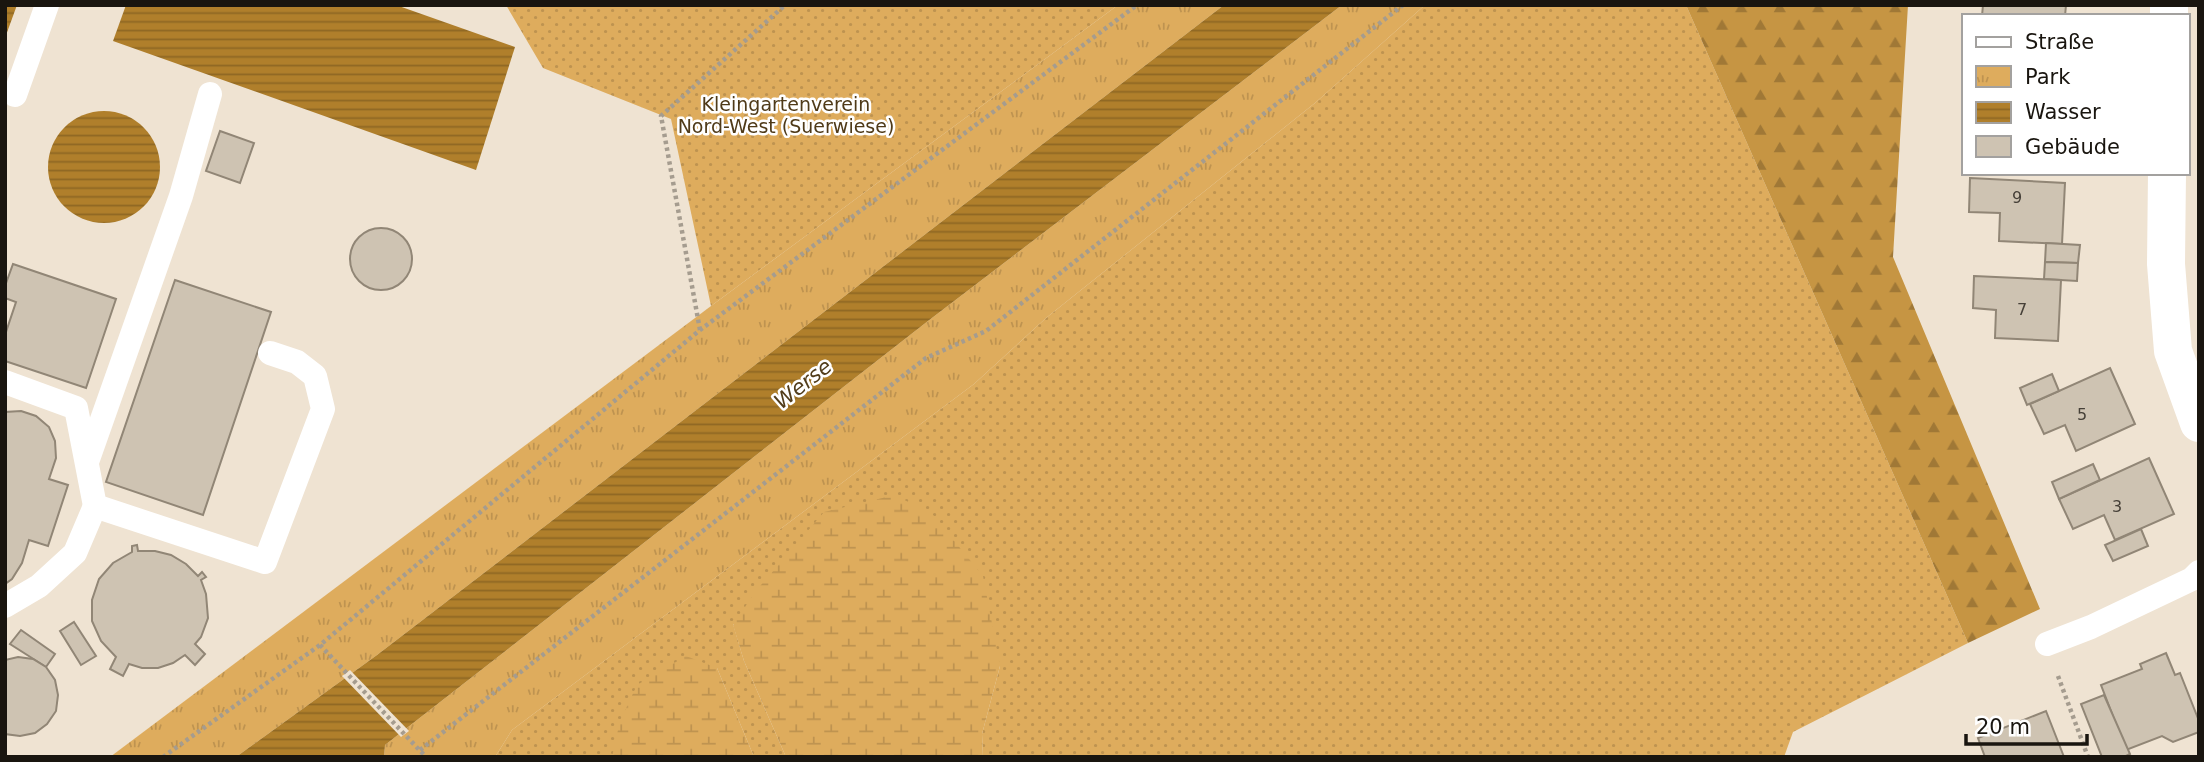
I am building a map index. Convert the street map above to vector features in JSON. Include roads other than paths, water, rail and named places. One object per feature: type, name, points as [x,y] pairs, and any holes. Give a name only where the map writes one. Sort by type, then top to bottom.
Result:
[{"type":"street","points":[[2167,175],[2165,264],[2173,351],[2199,423]]},
{"type":"lane","points":[[15,95],[47,5]]},
{"type":"lane","points":[[87,462],[181,195],[210,94]]},
{"type":"lane","points":[[95,506],[265,562],[323,410],[315,376],[297,362],[270,353]]},
{"type":"lane","points":[[5,382],[76,408],[95,506],[75,553],[39,586],[5,606]]},
{"type":"lane","points":[[2046,644],[2129,609],[2192,579],[2199,572]]},
{"type":"water","points":[[5,5],[17,5],[5,38]]},
{"type":"water","points":[[126,5],[396,5],[515,47],[476,170],[113,41]]},
{"type":"water","name":"Werse","points":[[1224,5],[1342,5],[928,321],[385,745],[384,757],[236,757],[377,655]]},
{"type":"water","points":[[104,111],[126,115],[144,127],[156,145],[160,167],[156,189],[144,207],[126,219],[104,223],[82,219],[64,207],[52,189],[48,167],[52,145],[64,127],[82,115]]},
{"type":"park label","name":"Kleingartenverein Nord-West (Suerwiese)","points":[[786,115]]}]
